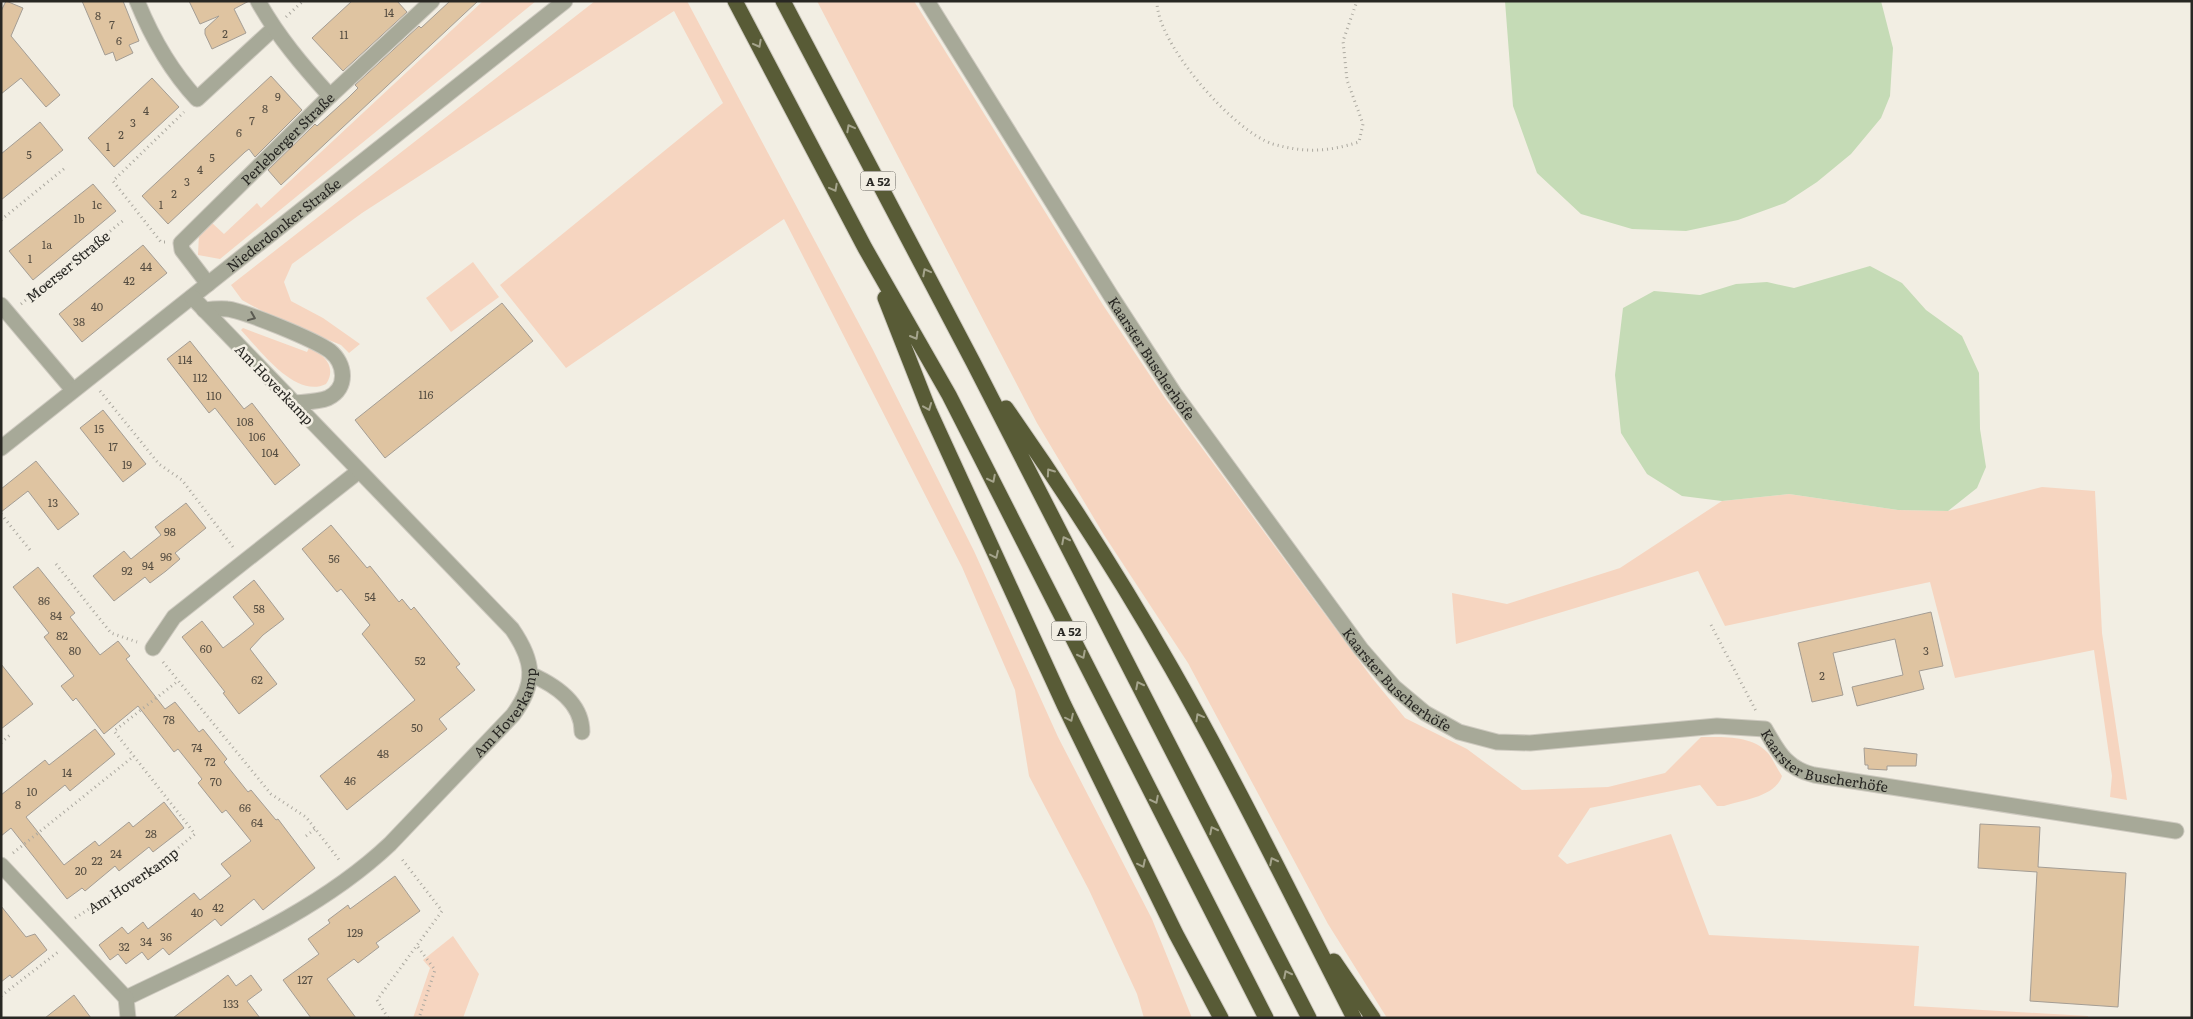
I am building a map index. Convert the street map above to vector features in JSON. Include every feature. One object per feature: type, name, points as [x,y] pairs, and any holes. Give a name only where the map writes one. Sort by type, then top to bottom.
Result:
[{"type":"highway","name":"A 52","points":[[735,1],[865,248],[949,395],[1266,1018]]},
{"type":"highway","name":"A 52","points":[[783,1],[973,362],[1309,1018]]},
{"type":"highway","points":[[865,248],[941,436],[1064,705],[1176,934],[1221,1018]]},
{"type":"highway","points":[[973,362],[1061,487],[1172,668],[1354,1018]]},
{"type":"highway","points":[[1296,904],[1373,1018]]},
{"type":"highway","points":[[1176,934],[1210,1018]]},
{"type":"street","points":[[137,1],[162,54],[197,99],[273,29]]},
{"type":"street","points":[[258,1],[273,29],[330,96]]},
{"type":"street","name":"Perleberger Straße","points":[[181,243],[330,96],[432,1]]},
{"type":"street","name":"Niederdonker Straße","points":[[1,448],[565,1]]},
{"type":"street","name":"Kaarster Buscherhöfe","points":[[927,1],[1110,296],[1174,393],[1361,649],[1394,687],[1425,713],[1459,732],[1496,742],[1530,743],[1717,726],[1765,729],[1781,757],[1800,772],[2176,831]]},
{"type":"street","points":[[181,243],[182,250],[208,284]]},
{"type":"street","name":"Am Hoverkamp","points":[[126,998],[251,938],[352,876],[390,844],[513,715],[526,695],[530,674],[527,656],[512,629],[192,297]]},
{"type":"street","points":[[204,310],[220,308],[236,311],[314,342],[336,358],[340,363],[343,377],[334,394],[324,399],[294,403]]},
{"type":"street","points":[[5,309],[73,390]]},
{"type":"street","points":[[153,648],[174,617],[359,471]]},
{"type":"street","points":[[530,674],[557,688],[568,698],[582,720],[582,732]]},
{"type":"street","points":[[5,861],[60,928],[126,998],[128,1018]]},
{"type":"path","points":[[1156,1],[1156,10],[1172,46],[1198,81],[1240,125],[1271,143],[1300,150],[1333,150],[1359,142],[1363,124],[1347,80],[1343,41],[1357,1]]},
{"type":"path","points":[[181,243],[161,242],[112,181],[197,99]]},
{"type":"path","points":[[1,220],[65,168]]},
{"type":"path","name":"Moerser Straße","points":[[5,309],[125,218]]},
{"type":"path","points":[[89,377],[159,464],[182,480],[244,562]]},
{"type":"path","points":[[1,514],[30,550]]},
{"type":"path","points":[[56,564],[111,633],[153,648],[271,794],[306,817],[352,876]]},
{"type":"path","points":[[1711,625],[1765,729]]},
{"type":"path","name":"Am Hoverkamp","points":[[60,928],[160,863],[195,834],[114,731],[178,681]]},
{"type":"path","points":[[1,743],[11,734]]},
{"type":"path","points":[[5,861],[134,756]]},
{"type":"path","points":[[306,836],[315,829]]},
{"type":"path","points":[[388,1018],[377,1000],[418,947],[442,911],[390,844]]},
{"type":"path","points":[[1,996],[72,940]]},
{"type":"path","points":[[418,947],[435,970],[420,1018]]},
{"type":"shaded area","points":[[483,1],[536,1],[220,259],[198,255],[199,233],[211,222],[224,234],[257,203],[261,208]]},
{"type":"shaded area","points":[[595,1],[687,1],[872,348],[974,551],[1058,737],[1152,919],[1192,1018],[1144,1018],[1137,994],[1089,890],[1029,776],[1015,690],[962,567],[784,219],[566,368],[500,285],[723,103],[674,11],[362,213],[292,264],[284,282],[291,301],[323,318],[360,344],[349,353],[341,345],[275,318],[242,300],[231,285]]},
{"type":"shaded area","points":[[817,1],[914,1],[1103,305],[1165,398],[1372,678],[1405,718],[1467,749],[1522,790],[1608,787],[1665,773],[1701,737],[1737,738],[1754,743],[1768,753],[1782,776],[1773,789],[1757,797],[1724,806],[1717,806],[1700,785],[1590,808],[1558,856],[1567,864],[1671,834],[1709,935],[1919,946],[1914,1006],[2088,1016],[2088,1018],[1387,1018],[1328,924],[1188,663],[1104,535],[1037,423]]},
{"type":"shaded area","points":[[1505,1],[1881,1],[1893,48],[1890,96],[1881,118],[1851,154],[1817,182],[1785,203],[1738,220],[1686,231],[1632,229],[1581,214],[1537,173],[1513,106]]},
{"type":"shaded area","points":[[473,262],[499,297],[451,332],[426,298]]},
{"type":"shaded area","points":[[1870,266],[1902,283],[1926,310],[1962,336],[1979,373],[1980,429],[1986,467],[1977,488],[1948,511],[1898,510],[1789,494],[1722,501],[1682,496],[1647,474],[1621,433],[1615,375],[1623,308],[1654,291],[1700,295],[1736,284],[1767,282],[1794,288]]},
{"type":"shaded area","points":[[243,328],[307,352],[309,348],[320,354],[330,367],[329,378],[326,384],[314,387],[302,385],[290,379],[268,360],[241,330]]},
{"type":"shaded area","points":[[2042,487],[2095,491],[2102,633],[2127,800],[2110,797],[2112,776],[2094,650],[1955,678],[1930,582],[1725,626],[1698,571],[1456,644],[1452,593],[1507,604],[1620,568],[1722,501],[1789,494],[1898,510],[1948,511]]},
{"type":"shaded area","points":[[453,936],[479,974],[463,1018],[413,1018],[430,968],[423,960]]},
{"type":"building","points":[[6,1],[23,8],[11,36],[60,95],[46,107],[21,78],[1,94],[1,11]]},
{"type":"building","points":[[82,1],[123,1],[139,41],[129,45],[133,53],[116,61],[113,52],[105,55]]},
{"type":"building","points":[[189,1],[249,1],[234,9],[246,33],[212,49],[205,34],[205,29],[219,16],[200,24]]},
{"type":"building","points":[[352,1],[397,1],[407,12],[343,71],[312,38]]},
{"type":"building","points":[[450,1],[478,1],[281,185],[268,170],[315,124],[317,126],[349,97],[358,88],[355,85],[419,26],[421,28]]},
{"type":"building","points":[[271,76],[302,110],[255,157],[249,149],[245,152],[168,224],[142,196]]},
{"type":"building","points":[[152,78],[179,107],[114,167],[88,138]]},
{"type":"building","points":[[40,122],[63,150],[1,200],[1,154]]},
{"type":"building","points":[[93,184],[116,211],[33,280],[9,251]]},
{"type":"building","points":[[143,245],[167,273],[82,342],[59,314]]},
{"type":"building","points":[[502,303],[533,341],[385,458],[355,420]]},
{"type":"building","points":[[190,341],[244,409],[252,403],[300,465],[275,485],[215,408],[209,413],[167,359]]},
{"type":"building","points":[[103,410],[146,464],[123,482],[80,428]]},
{"type":"building","points":[[36,461],[79,514],[58,530],[28,491],[1,512],[1,489]]},
{"type":"building","points":[[186,503],[206,528],[175,553],[180,559],[166,571],[150,583],[145,577],[114,601],[93,576],[124,551],[131,559],[161,535],[155,527]]},
{"type":"building","points":[[331,525],[367,568],[370,566],[399,602],[402,599],[411,610],[414,607],[460,664],[456,667],[475,690],[439,719],[447,729],[347,810],[320,776],[415,700],[362,634],[370,625],[341,589],[337,592],[302,549]]},
{"type":"building","points":[[38,567],[75,613],[70,617],[100,655],[118,641],[130,656],[126,659],[165,709],[175,702],[199,732],[203,729],[227,759],[224,762],[248,792],[251,790],[276,820],[278,819],[315,868],[263,910],[254,899],[221,926],[215,919],[169,955],[163,948],[148,960],[142,952],[126,964],[118,954],[110,960],[99,945],[122,927],[128,934],[143,922],[148,929],[194,893],[200,900],[231,876],[221,864],[251,841],[226,810],[222,813],[198,783],[202,779],[178,749],[174,752],[138,706],[104,734],[76,698],[73,701],[61,686],[74,676],[44,637],[49,633],[13,587]]},
{"type":"building","points":[[254,580],[284,619],[263,635],[250,649],[277,684],[239,714],[223,693],[225,692],[182,637],[202,621],[223,648],[239,636],[254,624],[233,597]]},
{"type":"building","points":[[1931,612],[1943,666],[1919,671],[1924,689],[1857,706],[1852,687],[1903,675],[1895,639],[1833,653],[1843,695],[1812,702],[1798,643]]},
{"type":"building","points":[[1,664],[33,704],[1,729]]},
{"type":"building","points":[[95,729],[115,754],[70,791],[65,785],[26,817],[64,865],[95,841],[99,846],[129,822],[133,827],[164,802],[184,828],[153,852],[149,847],[119,871],[115,866],[85,891],[82,888],[67,899],[11,828],[1,836],[1,795],[45,760],[49,765]]},
{"type":"building","points":[[1864,748],[1917,754],[1916,766],[1887,766],[1887,770],[1868,769],[1868,765],[1865,765]]},
{"type":"building","points":[[1980,824],[2040,827],[2038,867],[2126,873],[2118,1007],[2030,1001],[2037,872],[1978,868]]},
{"type":"building","points":[[395,876],[420,911],[376,943],[379,947],[358,963],[354,959],[327,979],[356,1018],[311,1018],[283,980],[319,954],[308,939],[330,923],[328,920],[348,905],[350,909]]},
{"type":"building","points":[[1,906],[26,937],[35,934],[47,950],[12,978],[10,975],[1,982]]},
{"type":"building","points":[[228,975],[236,986],[251,975],[262,990],[247,1001],[260,1018],[173,1018]]},
{"type":"building","points":[[74,995],[91,1018],[45,1018]]}]
